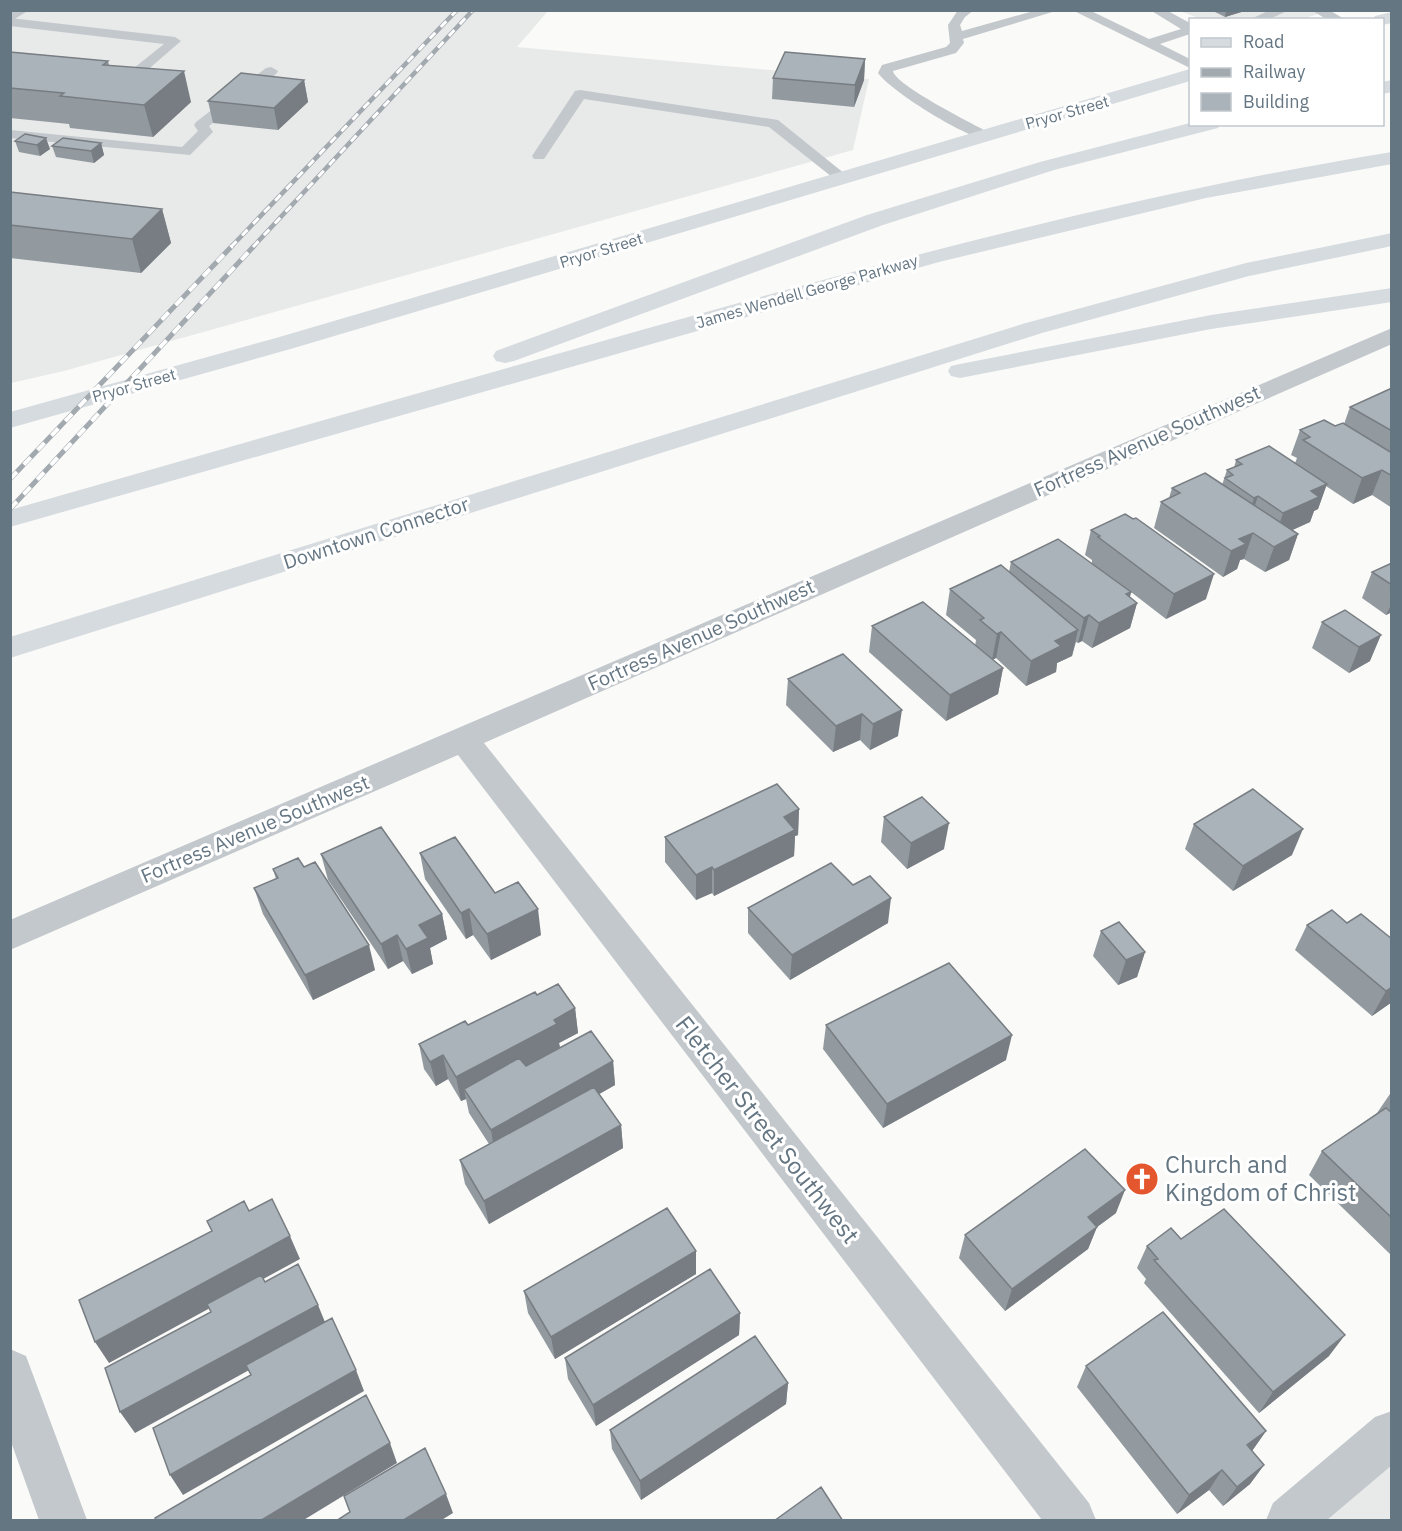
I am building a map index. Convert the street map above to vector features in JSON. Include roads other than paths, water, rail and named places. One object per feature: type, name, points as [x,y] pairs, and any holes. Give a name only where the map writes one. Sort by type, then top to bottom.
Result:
[{"type":"main road","name":"Pryor Street","points":[[10,420],[285,344],[1189,76]]},
{"type":"main road","points":[[10,519],[230,455],[377,404],[875,220],[1047,166],[1203,126]]},
{"type":"main road","name":"James Wendell George Parkway","points":[[230,455],[1013,234],[1173,198],[1392,158]]},
{"type":"main road","points":[[741,418],[1034,328],[1246,270],[1392,239]]},
{"type":"main road","points":[[741,418],[1018,358],[1188,326],[1392,295]]},
{"type":"main road","name":"Downtown Connector","points":[[10,648],[741,418]]},
{"type":"street","points":[[10,17],[21,10]]},
{"type":"street","name":"Fortress Avenue Southwest","points":[[10,936],[1392,335]]},
{"type":"street","name":"Fletcher Street Southwest","points":[[463,739],[1072,1521]]},
{"type":"street","points":[[10,1372],[63,1521]]},
{"type":"street","points":[[1290,1521],[1392,1434]]},
{"type":"lane","points":[[968,10],[960,15],[954,24],[957,44],[951,50],[887,68],[885,73],[886,78],[905,91],[985,136]]},
{"type":"lane","points":[[956,37],[1053,10]]},
{"type":"lane","points":[[1261,18],[1283,10]]},
{"type":"lane","points":[[1317,10],[1335,18]]},
{"type":"lane","points":[[1082,12],[1101,11]]},
{"type":"lane","points":[[1082,12],[1189,63]]},
{"type":"lane","points":[[1154,13],[1189,28]]},
{"type":"lane","points":[[10,22],[175,41],[124,83]]},
{"type":"lane","points":[[1111,26],[1125,22]]},
{"type":"lane","points":[[1148,44],[1189,30]]},
{"type":"lane","points":[[10,134],[185,152],[206,132],[201,125],[271,70]]},
{"type":"lane","points":[[539,156],[580,94],[773,123],[842,178]]},
{"type":"railway","points":[[231,247],[457,10]]},
{"type":"railway","points":[[253,247],[473,10]]},
{"type":"railway","points":[[10,479],[232,246]]},
{"type":"railway","points":[[10,509],[254,246]]},
{"type":"place","name":"Church and Kingdom of Christ","points":[[1142,1179]]}]
